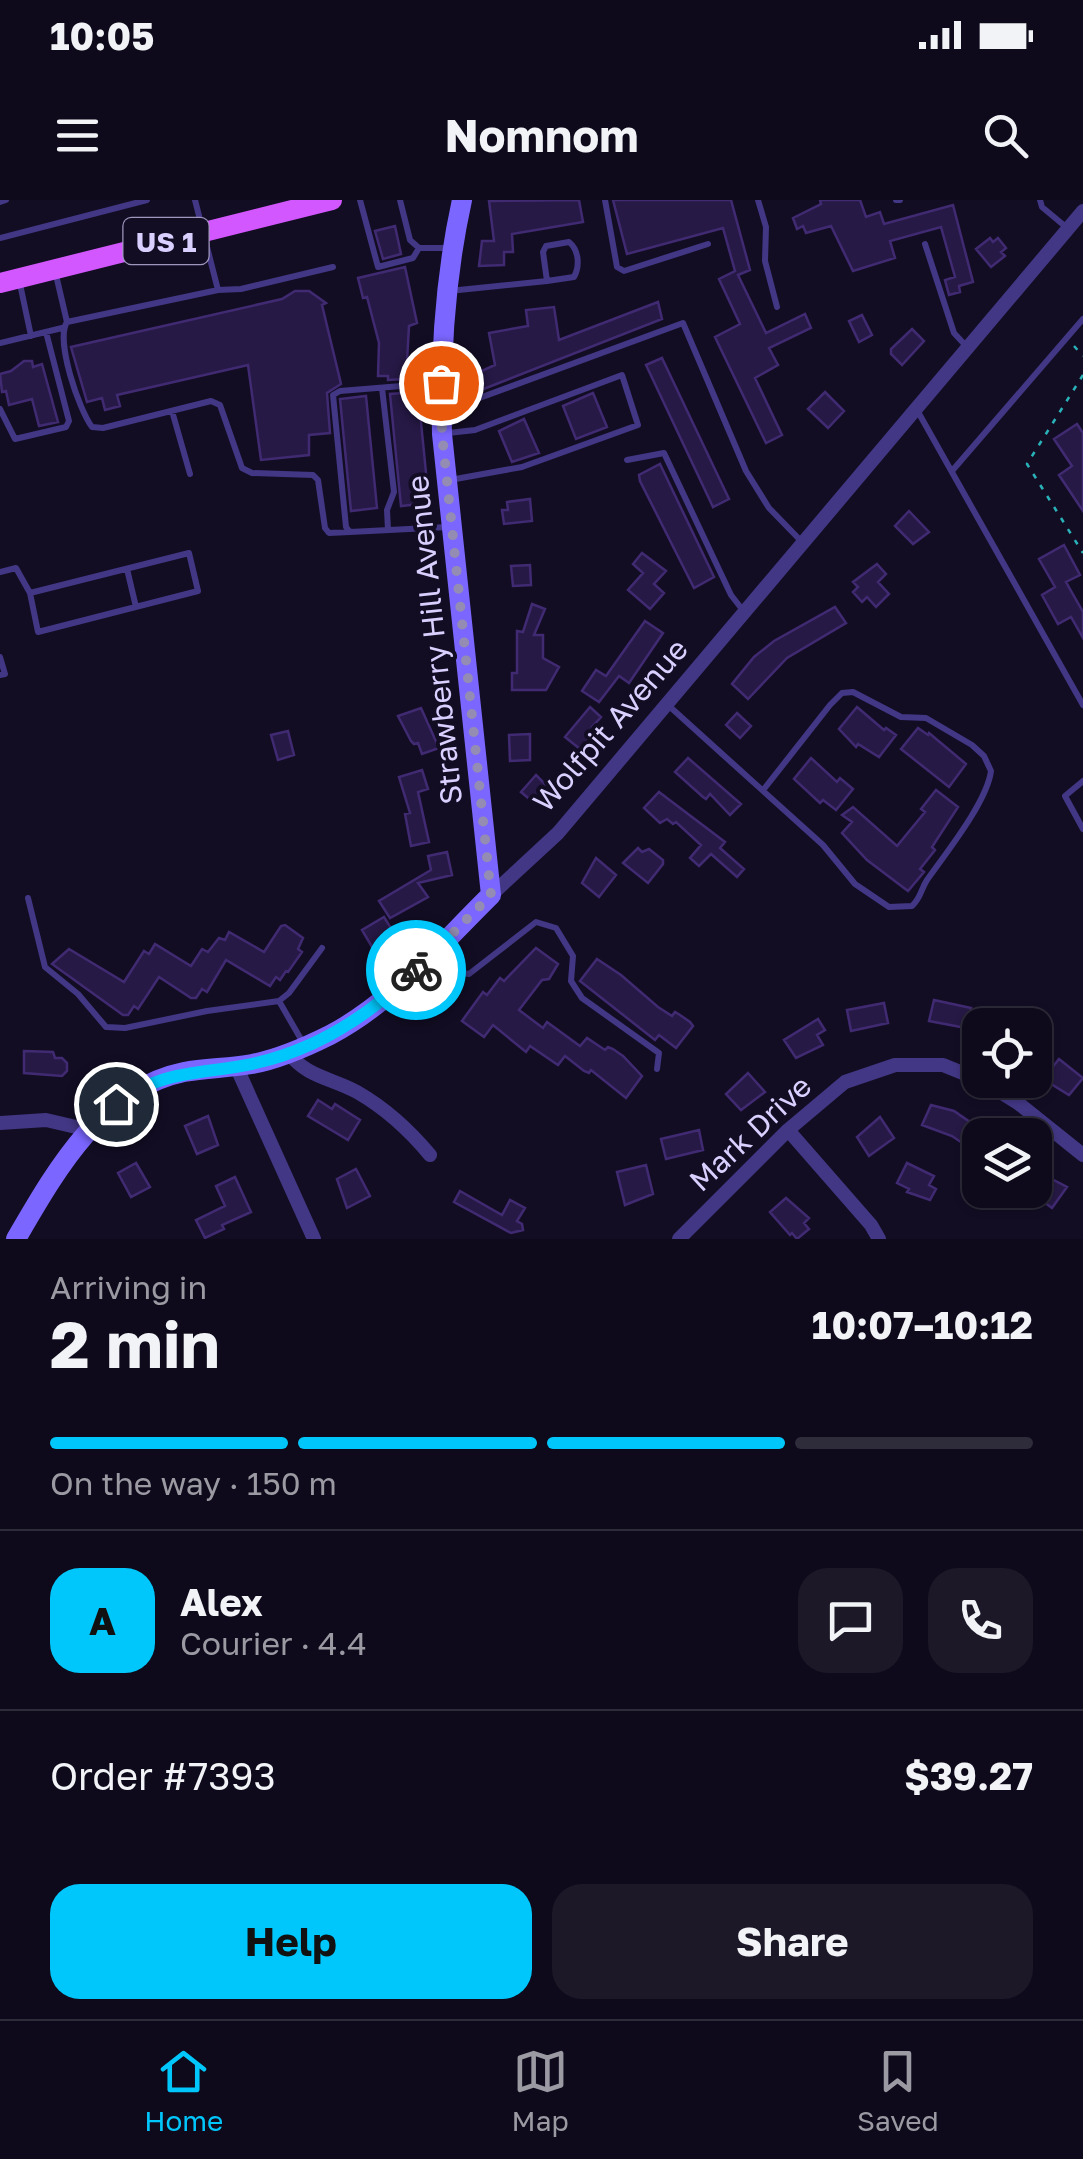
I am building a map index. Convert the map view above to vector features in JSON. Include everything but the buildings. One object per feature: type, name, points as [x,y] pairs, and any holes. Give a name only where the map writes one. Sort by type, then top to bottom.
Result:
[{"type":"main road","name":"US 1","points":[[9,280],[332,200]]},
{"type":"street","name":"Strawberry Hill Avenue","points":[[462,200],[451,248],[441,383],[442,434],[491,895]]},
{"type":"street","name":"Wolfpit Avenue","points":[[16,1239],[89,1130],[116,1104],[148,1084],[186,1072],[236,1066],[297,1050],[370,1010],[558,833],[1083,211]]},
{"type":"street","points":[[297,1050],[300,1068],[355,1091],[392,1116],[430,1155]]},
{"type":"street","name":"Mark Drive","points":[[679,1239],[788,1130],[846,1082],[894,1065],[943,1065],[962,1072]]},
{"type":"street","points":[[236,1066],[314,1239]]},
{"type":"street","name":"Mark Drive","points":[[1010,1098],[1083,1155]]},
{"type":"street","points":[[0,1123],[46,1120],[89,1130]]},
{"type":"street","points":[[788,1130],[879,1239]]},
{"type":"lane","points":[[0,238],[147,200]]},
{"type":"lane","points":[[196,200],[218,290]]},
{"type":"lane","points":[[360,200],[378,267],[413,258],[419,248]]},
{"type":"lane","points":[[400,200],[410,240],[419,248],[451,248]]},
{"type":"lane","points":[[605,200],[617,267],[624,271],[708,244]]},
{"type":"lane","points":[[758,200],[766,227],[765,261],[776,307]]},
{"type":"lane","points":[[1042,201],[1068,228]]},
{"type":"lane","points":[[448,291],[547,281],[574,276],[579,268],[569,242],[546,246],[543,252],[547,281]]},
{"type":"lane","points":[[926,244],[954,333],[968,348]]},
{"type":"lane","points":[[0,343],[333,266]]},
{"type":"lane","points":[[55,269],[65,325],[61,337],[84,416],[92,427],[103,428],[211,402],[220,405],[242,468],[252,473],[313,475],[318,480],[329,533],[454,526]]},
{"type":"lane","points":[[9,280],[32,336]]},
{"type":"lane","points":[[952,471],[1083,319]]},
{"type":"lane","points":[[442,412],[683,323],[746,471],[769,508],[804,544]]},
{"type":"lane","points":[[0,409],[15,439],[66,427],[68,421],[46,332]]},
{"type":"lane","points":[[442,434],[475,430],[622,375],[638,425],[522,468],[448,480]]},
{"type":"lane","points":[[350,532],[346,526],[334,395],[340,391],[441,383]]},
{"type":"lane","points":[[382,388],[394,492],[387,510],[388,530]]},
{"type":"lane","points":[[917,409],[1083,704]]},
{"type":"lane","points":[[172,411],[190,474]]},
{"type":"lane","points":[[627,460],[664,453],[732,594],[746,614]]},
{"type":"lane","points":[[0,572],[16,568],[30,593],[38,632],[198,591],[189,553],[30,593]]},
{"type":"lane","points":[[127,569],[136,607]]},
{"type":"lane","points":[[0,657],[5,674],[0,675]]},
{"type":"lane","points":[[668,705],[823,845],[855,884],[888,907],[912,906],[920,898],[923,885],[964,827],[991,771],[984,756],[954,734],[926,718],[902,717],[853,692],[842,694],[830,705],[764,789]]},
{"type":"lane","points":[[1083,781],[1065,796],[1083,828]]},
{"type":"lane","points":[[28,898],[45,967],[78,994],[106,1027],[125,1028],[207,1011],[279,1002],[322,948]]},
{"type":"lane","points":[[434,951],[456,972],[469,974],[536,922],[556,928],[573,956],[572,981],[582,998],[659,1053],[657,1069]]},
{"type":"lane","points":[[279,1002],[297,1050]]},
{"type":"path","points":[[1066,339],[1083,356]]},
{"type":"path","points":[[1083,375],[1027,464],[1083,553]]},
{"type":"way so far","points":[[416,970],[491,895],[442,434],[441,383]]},
{"type":"route","points":[[116,1104],[164,1077],[252,1064],[306,1046],[360,1017],[416,970]]}]
